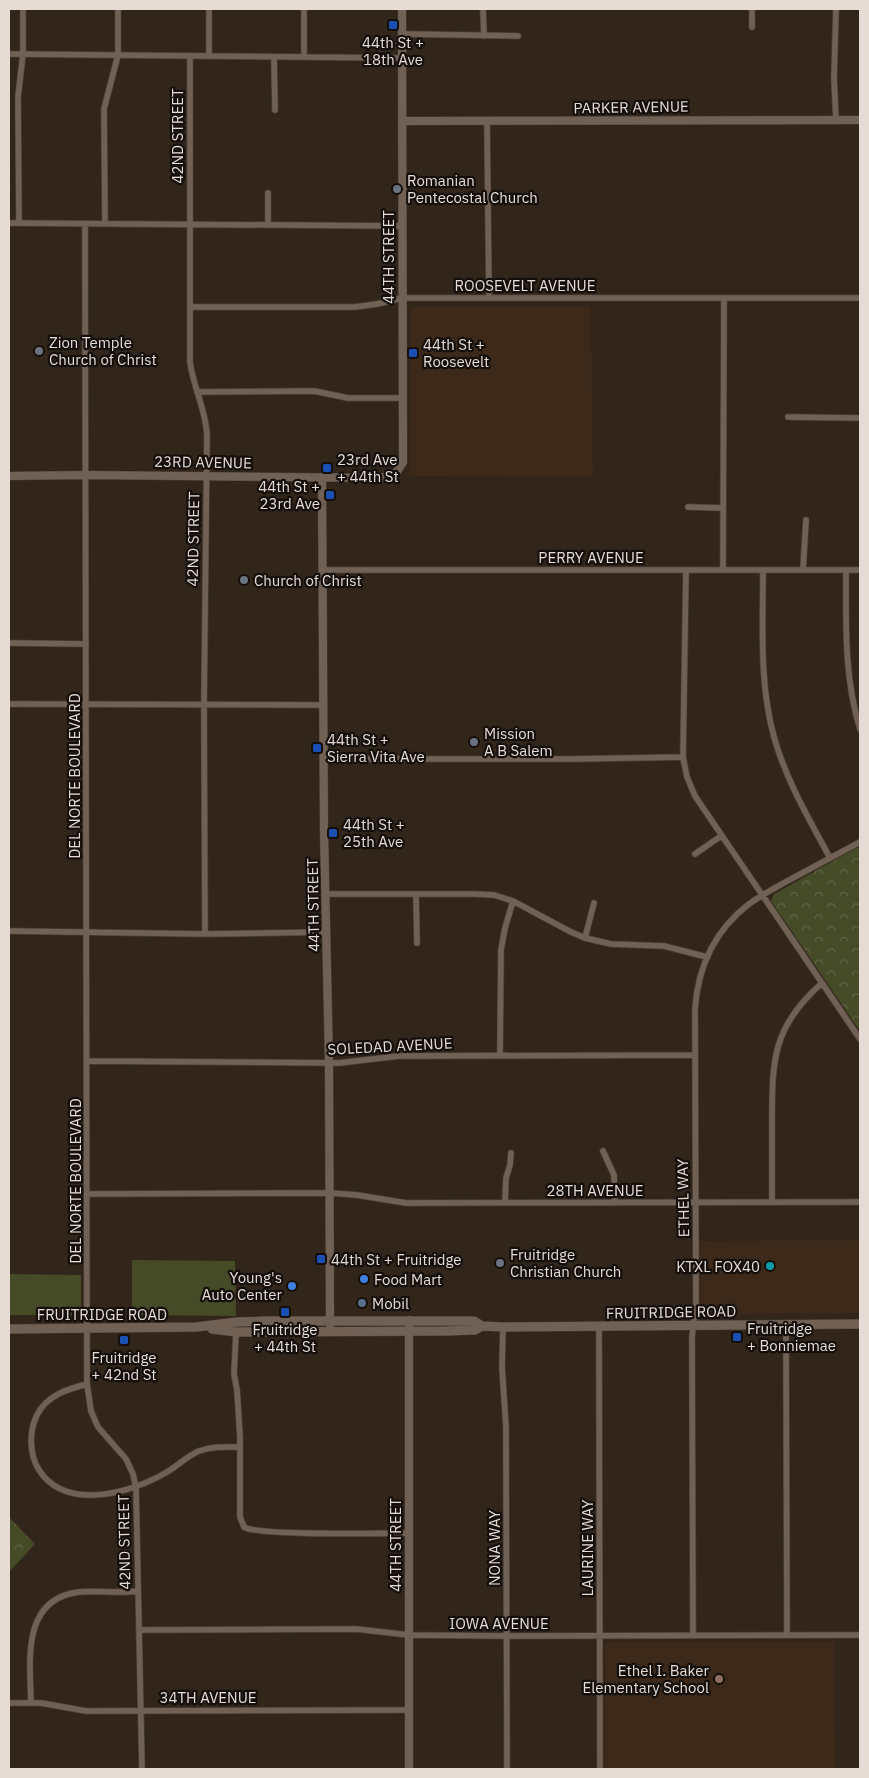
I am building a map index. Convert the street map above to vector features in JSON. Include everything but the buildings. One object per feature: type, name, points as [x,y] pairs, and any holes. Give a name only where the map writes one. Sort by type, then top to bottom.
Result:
[{"type":"main road","name":"FRUITRIDGE ROAD","points":[[9,1328],[196,1327],[244,1322],[409,1320],[474,1321],[482,1326],[503,1327],[860,1324]]},
{"type":"main road","name":"FRUITRIDGE ROAD","points":[[196,1327],[236,1332],[475,1330],[482,1326]]},
{"type":"street","points":[[19,223],[18,97],[23,54],[23,9]]},
{"type":"street","points":[[105,224],[104,110],[118,56],[118,9]]},
{"type":"street","points":[[209,9],[209,56]]},
{"type":"street","points":[[304,9],[304,57]]},
{"type":"street","name":"44TH STREET","points":[[396,473],[403,462],[402,9]]},
{"type":"street","points":[[483,9],[484,36]]},
{"type":"street","points":[[752,9],[752,27]]},
{"type":"street","points":[[836,9],[834,78],[836,120]]},
{"type":"street","points":[[402,34],[518,36]]},
{"type":"street","points":[[9,54],[401,58]]},
{"type":"street","name":"42ND STREET","points":[[190,56],[190,362],[193,381],[206,427],[205,934]]},
{"type":"street","points":[[274,57],[275,110]]},
{"type":"street","name":"PARKER AVENUE","points":[[402,121],[860,120]]},
{"type":"street","points":[[487,121],[489,298]]},
{"type":"street","points":[[268,193],[268,225]]},
{"type":"street","points":[[9,223],[402,226]]},
{"type":"street","name":"DEL NORTE BOULEVARD","points":[[85,224],[88,1328]]},
{"type":"street","name":"ROOSEVELT AVENUE","points":[[190,307],[355,307],[402,298],[860,298]]},
{"type":"street","points":[[723,570],[724,298]]},
{"type":"street","points":[[197,392],[314,391],[348,398],[403,398]]},
{"type":"street","points":[[788,417],[860,418]]},
{"type":"street","name":"23RD AVENUE","points":[[9,476],[380,478],[396,473]]},
{"type":"street","name":"44TH STREET","points":[[322,477],[329,1062],[330,1331]]},
{"type":"street","points":[[688,508],[723,508]]},
{"type":"street","points":[[803,570],[806,520]]},
{"type":"street","name":"PERRY AVENUE","points":[[323,570],[860,570]]},
{"type":"street","points":[[686,570],[683,757],[687,777],[695,796],[721,836],[860,1039]]},
{"type":"street","points":[[763,570],[764,668],[772,730],[788,777],[830,858]]},
{"type":"street","points":[[846,570],[846,657],[853,702],[860,729]]},
{"type":"street","points":[[9,643],[86,644]]},
{"type":"street","points":[[9,704],[324,704]]},
{"type":"street","points":[[324,759],[683,757]]},
{"type":"street","points":[[695,854],[721,836]]},
{"type":"street","name":"ETHEL WAY","points":[[693,1635],[692,1336],[696,1302],[694,1202],[696,995],[707,957],[726,926],[737,914],[762,895],[860,842]]},
{"type":"street","points":[[327,894],[485,894],[513,901],[585,938],[611,944],[664,946],[707,957]]},
{"type":"street","points":[[416,894],[417,943]]},
{"type":"street","points":[[500,1056],[500,950],[513,901]]},
{"type":"street","points":[[585,938],[594,903]]},
{"type":"street","points":[[9,931],[205,934],[327,932]]},
{"type":"street","points":[[772,1202],[772,1082],[774,1057],[784,1029],[792,1015],[808,995],[822,983]]},
{"type":"street","name":"SOLEDAD AVENUE","points":[[87,1062],[339,1063],[387,1056],[695,1055]]},
{"type":"street","points":[[603,1152],[614,1175],[615,1203]]},
{"type":"street","points":[[505,1203],[506,1178],[511,1154]]},
{"type":"street","name":"28TH AVENUE","points":[[87,1194],[330,1193],[357,1195],[406,1203],[860,1202]]},
{"type":"street","name":"44TH STREET","points":[[409,1320],[409,1769]]},
{"type":"street","points":[[786,1324],[787,1635]]},
{"type":"street","name":"NONA WAY","points":[[503,1327],[502,1367],[506,1427],[507,1769]]},
{"type":"street","name":"LAURINE WAY","points":[[599,1327],[600,1769]]},
{"type":"street","name":"42ND STREET","points":[[88,1328],[87,1384],[92,1411],[98,1427],[126,1459],[133,1474],[136,1488],[142,1769]]},
{"type":"street","points":[[236,1332],[234,1374],[239,1411],[240,1517],[242,1524],[247,1529],[291,1532],[409,1533]]},
{"type":"street","points":[[87,1384],[63,1391],[51,1398],[36,1416],[31,1441],[36,1464],[44,1476],[57,1487],[72,1493],[90,1496],[136,1488],[168,1472],[201,1450],[223,1446],[240,1447]]},
{"type":"street","points":[[31,1703],[30,1639],[35,1625],[44,1610],[56,1600],[70,1594],[84,1592],[126,1593],[137,1591]]},
{"type":"street","name":"IOWA AVENUE","points":[[139,1630],[356,1629],[409,1635],[506,1636],[860,1634]]},
{"type":"street","name":"34TH AVENUE","points":[[9,1703],[54,1705],[86,1710],[409,1710]]},
{"type":"shaded area","points":[[413,307],[591,307],[593,477],[409,476],[411,309]]},
{"type":"shaded area","points":[[860,1240],[860,1313],[708,1314],[702,1313],[700,1310],[699,1241]]},
{"type":"shaded area","name":"Ethel I. Baker Elementary School","points":[[609,1641],[834,1641],[835,1769],[605,1769],[605,1646]]},
{"type":"green space","points":[[860,846],[860,1031],[771,901],[774,894]]},
{"type":"green space","points":[[132,1260],[235,1261],[236,1316],[132,1315]]},
{"type":"green space","points":[[9,1274],[81,1275],[81,1311],[77,1315],[9,1315]]},
{"type":"green space","points":[[9,1517],[35,1544],[9,1572]]},
{"type":"place","name":"44th St + 18th Ave","points":[[393,25]]},
{"type":"place","name":"Romanian Pentecostal Church","points":[[397,189]]},
{"type":"place","name":"Zion Temple Church of Christ","points":[[39,351]]},
{"type":"place","name":"44th St + Roosevelt","points":[[413,353]]},
{"type":"place","name":"23rd Ave + 44th St","points":[[327,468]]},
{"type":"place","name":"44th St + 23rd Ave","points":[[330,495]]},
{"type":"place","name":"Church of Christ","points":[[244,580]]},
{"type":"place","name":"Mission A B Salem","points":[[474,742]]},
{"type":"place","name":"44th St + Sierra Vita Ave","points":[[317,748]]},
{"type":"place","name":"44th St + 25th Ave","points":[[333,833]]},
{"type":"place","name":"44th St + Fruitridge","points":[[321,1259]]},
{"type":"place","name":"Fruitridge Christian Church","points":[[500,1263]]},
{"type":"place","name":"KTXL FOX40","points":[[770,1266]]},
{"type":"place","name":"Food Mart","points":[[364,1279]]},
{"type":"place","name":"Young's Auto Center","points":[[292,1286]]},
{"type":"place","name":"Mobil","points":[[362,1303]]},
{"type":"place","name":"Fruitridge + 44th St","points":[[285,1312]]},
{"type":"place","name":"Fruitridge + Bonniemae","points":[[737,1337]]},
{"type":"place","name":"Fruitridge + 42nd St","points":[[124,1340]]},
{"type":"place","name":"Ethel I. Baker Elementary School","points":[[719,1679]]}]
